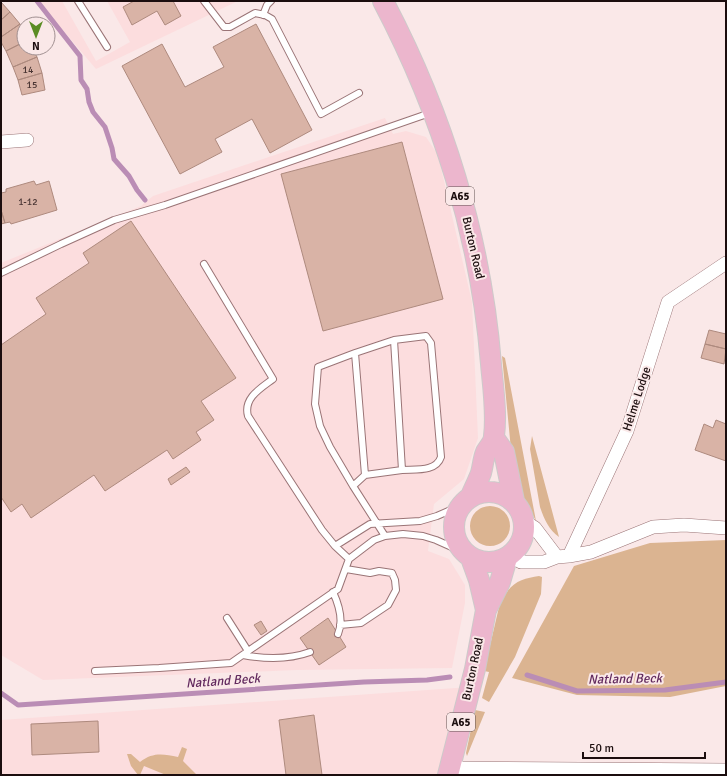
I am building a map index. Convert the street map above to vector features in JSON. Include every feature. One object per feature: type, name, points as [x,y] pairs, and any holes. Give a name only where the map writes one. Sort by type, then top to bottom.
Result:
[{"type":"main road","name":"Burton Road","points":[[383,1],[417,70],[434,111],[462,202],[481,282],[490,347],[494,404],[494,438],[486,453],[481,473],[466,501]]},
{"type":"main road","points":[[494,438],[504,452],[514,501]]},
{"type":"main road","points":[[466,501],[481,493],[492,492],[504,495],[514,501],[521,510],[524,521]]},
{"type":"main road","name":"A65","points":[[466,501],[457,513],[454,523],[454,534],[458,543],[467,555]]},
{"type":"main road","name":"A65","points":[[508,557],[517,549],[522,541],[525,531],[524,521]]},
{"type":"main road","name":"Burton Road","points":[[467,555],[479,580],[486,610]]},
{"type":"main road","points":[[467,555],[489,563],[498,562],[508,557]]},
{"type":"main road","name":"Burton Road","points":[[449,771],[475,669],[486,610],[500,582],[508,557]]},
{"type":"street","points":[[1,142],[27,140]]},
{"type":"street","name":"Helme Lodge","points":[[563,557],[627,431],[668,302],[726,263]]},
{"type":"street","points":[[524,521],[535,528],[563,557]]},
{"type":"street","points":[[508,557],[521,562],[544,562],[591,552],[653,527],[684,525],[726,528]]},
{"type":"street","points":[[449,771],[726,770]]},
{"type":"lane","points":[[78,1],[107,47]]},
{"type":"lane","points":[[204,1],[224,27],[230,27],[255,13],[272,18],[321,114],[359,93]]},
{"type":"lane","points":[[263,15],[267,5],[271,1]]},
{"type":"lane","points":[[1,273],[114,220],[173,202],[434,111]]},
{"type":"lane","points":[[204,264],[273,379],[255,393],[249,401],[246,409],[252,424],[322,530],[349,560]]},
{"type":"lane","points":[[353,486],[365,475],[432,467],[439,463],[441,457],[431,343],[426,336],[394,340],[318,367],[315,404],[320,426],[330,447],[353,486],[385,536]]},
{"type":"lane","points":[[394,340],[402,470]]},
{"type":"lane","points":[[355,353],[365,475]]},
{"type":"lane","points":[[335,546],[370,524],[420,521],[437,516],[466,501]]},
{"type":"lane","points":[[95,671],[231,663],[338,589],[349,560],[374,540],[385,536],[403,534],[423,536],[436,540],[467,555]]},
{"type":"lane","points":[[340,625],[361,623],[388,606],[396,590],[395,580],[392,573],[380,571],[370,573],[346,569]]},
{"type":"lane","points":[[334,592],[339,606],[340,625],[338,634]]},
{"type":"lane","points":[[227,618],[246,653],[258,658],[299,656],[310,652]]},
{"type":"shaded area","points":[[38,1],[62,1],[96,61],[130,42],[107,1],[238,1],[96,69],[56,22],[56,16],[51,16]]},
{"type":"shaded area","points":[[385,118],[393,134],[406,131],[426,137],[438,155],[472,302],[478,438],[464,479],[434,504],[428,551],[449,559],[465,585],[465,603],[452,668],[297,670],[43,680],[1,655],[1,263],[141,206],[153,196]]},
{"type":"shaded area","points":[[502,356],[505,358],[536,521],[520,491],[512,460]]},
{"type":"shaded area","points":[[532,436],[559,537],[547,524],[540,507],[530,449]]},
{"type":"shaded area","points":[[494,506],[501,509],[507,515],[510,526],[509,534],[501,543],[494,546],[486,546],[479,543],[471,534],[470,522],[473,515],[482,507]]},
{"type":"shaded area","points":[[726,540],[726,686],[670,697],[577,695],[512,678],[574,566],[650,543]]},
{"type":"shaded area","points":[[539,576],[542,577],[541,594],[515,657],[489,702],[482,698],[489,672],[484,671],[503,590],[507,592],[513,585],[521,581]]},
{"type":"shaded area","points":[[470,687],[446,775],[1,775],[1,720]]},
{"type":"shaded area","points":[[475,710],[485,712],[467,756],[466,753]]},
{"type":"shaded area","points":[[182,747],[187,749],[183,761],[197,775],[166,775],[144,766],[140,775],[138,775],[131,766],[127,754],[131,754],[140,762],[154,755],[178,757]]},
{"type":"building","points":[[134,1],[173,1],[181,16],[165,25],[157,11],[132,25],[123,7]]},
{"type":"building","points":[[1,2],[10,12],[1,20]]},
{"type":"building","points":[[10,12],[16,19],[16,27],[1,37],[1,20]]},
{"type":"building","points":[[256,24],[312,130],[270,153],[252,119],[215,139],[222,152],[180,174],[122,66],[162,44],[185,87],[224,67],[213,47]]},
{"type":"building","points":[[16,27],[16,46],[6,51],[1,42],[1,37]]},
{"type":"building","points":[[16,46],[16,56],[37,57],[13,67],[6,51]]},
{"type":"building","points":[[37,57],[42,73],[18,80],[13,67]]},
{"type":"building","points":[[42,73],[45,90],[22,95],[18,80]]},
{"type":"building","points":[[402,142],[443,299],[323,331],[281,174]]},
{"type":"building","points":[[34,181],[36,185],[49,181],[57,210],[11,224],[10,222],[5,223],[1,210],[1,193],[6,192],[6,189]]},
{"type":"building","points":[[1,210],[5,223],[1,224]]},
{"type":"building","points":[[131,221],[236,378],[201,401],[214,420],[196,432],[201,440],[173,459],[167,450],[105,491],[94,475],[31,518],[22,504],[11,512],[1,497],[1,345],[46,314],[36,298],[89,263],[83,253]]},
{"type":"building","points":[[709,330],[726,334],[726,349],[705,344]]},
{"type":"building","points":[[705,344],[726,349],[724,364],[701,358]]},
{"type":"building","points":[[716,420],[726,424],[726,461],[695,450],[704,424],[713,428]]},
{"type":"building","points":[[186,467],[190,472],[171,485],[168,479]]},
{"type":"building","points":[[328,618],[346,647],[319,665],[300,638]]},
{"type":"building","points":[[261,621],[267,631],[261,635],[254,625]]},
{"type":"building","points":[[314,715],[322,775],[286,775],[279,720]]},
{"type":"building","points":[[98,721],[99,752],[32,755],[31,724]]},
{"type":"waterway","points":[[37,1],[80,56],[81,80],[87,89],[89,102],[93,112],[105,127],[114,159],[129,176],[145,200]]},
{"type":"waterway","name":"Natland Beck","points":[[527,675],[577,691],[665,690],[726,682]]},
{"type":"waterway","name":"Natland Beck","points":[[1,693],[18,705],[364,682],[427,680],[450,677]]}]
